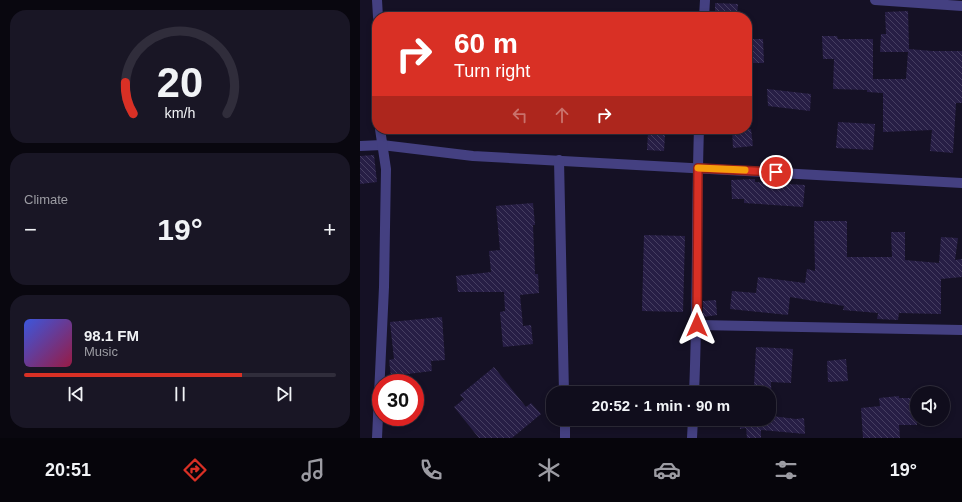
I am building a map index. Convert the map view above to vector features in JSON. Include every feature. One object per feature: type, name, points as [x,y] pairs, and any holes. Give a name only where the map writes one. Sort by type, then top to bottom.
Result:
[{"type":"street","points":[[377,0],[378,12]]},
{"type":"street","points":[[704,12],[705,0]]},
{"type":"street","points":[[875,0],[962,6]]},
{"type":"street","points":[[377,438],[384,287],[386,177],[385,157],[381,134]]},
{"type":"street","points":[[694,386],[697,325],[699,134]]},
{"type":"street","points":[[360,146],[382,145],[473,156],[962,183]]},
{"type":"street","points":[[559,160],[564,386]]},
{"type":"street","points":[[697,325],[962,330]]},
{"type":"street","points":[[565,426],[565,438]]},
{"type":"street","points":[[692,438],[693,426]]},
{"type":"building","points":[[715,3],[738,4],[737,12],[715,12]]},
{"type":"building","points":[[908,11],[909,49],[962,51],[962,103],[956,103],[953,153],[930,151],[932,130],[883,132],[883,93],[867,92],[867,90],[833,89],[834,59],[823,59],[822,36],[837,36],[838,39],[873,39],[873,79],[906,79],[908,52],[880,52],[881,34],[886,34],[885,12]]},
{"type":"building","points":[[752,39],[763,39],[764,63],[752,63]]},
{"type":"building","points":[[767,89],[811,94],[810,111],[768,106]]},
{"type":"building","points":[[838,122],[875,124],[873,150],[836,148]]},
{"type":"building","points":[[648,134],[665,134],[664,151],[647,150]]},
{"type":"building","points":[[732,134],[752,134],[753,146],[733,148]]},
{"type":"building","points":[[374,155],[377,182],[360,184],[360,156]]},
{"type":"building","points":[[755,179],[755,182],[805,185],[803,207],[744,203],[744,199],[732,199],[731,180]]},
{"type":"building","points":[[533,203],[535,225],[533,225],[535,274],[538,274],[539,293],[520,295],[523,326],[531,325],[533,344],[503,347],[500,312],[505,311],[504,292],[458,292],[456,276],[491,272],[489,251],[500,250],[496,206]]},
{"type":"building","points":[[814,221],[847,221],[847,257],[892,257],[891,232],[905,232],[905,260],[939,263],[941,237],[958,238],[955,260],[962,259],[962,277],[941,279],[941,314],[899,313],[898,320],[877,319],[878,313],[843,310],[844,306],[790,297],[788,315],[730,309],[732,291],[756,293],[758,277],[805,283],[807,269],[815,271]]},
{"type":"building","points":[[644,235],[685,236],[683,312],[642,311]]},
{"type":"building","points":[[716,300],[717,315],[703,317],[703,301]]},
{"type":"building","points":[[442,317],[445,360],[431,361],[432,371],[407,374],[391,374],[389,360],[394,359],[390,322]]},
{"type":"building","points":[[756,347],[793,349],[791,383],[771,382],[771,386],[754,386]]},
{"type":"building","points":[[846,359],[848,381],[828,382],[827,361]]},
{"type":"building","points":[[494,367],[526,407],[531,403],[541,414],[512,438],[479,438],[454,407],[464,399],[460,395]]},
{"type":"building","points":[[899,396],[899,398],[910,398],[910,425],[899,425],[900,438],[863,438],[861,408],[880,406],[879,398]]},
{"type":"building","points":[[776,416],[796,419],[804,418],[805,434],[761,430],[761,438],[747,438],[746,428],[740,429],[740,426],[776,426]]},
{"type":"slow traffic","points":[[698,168],[745,170]]},
{"type":"route","points":[[697,325],[698,168],[776,172]]}]
